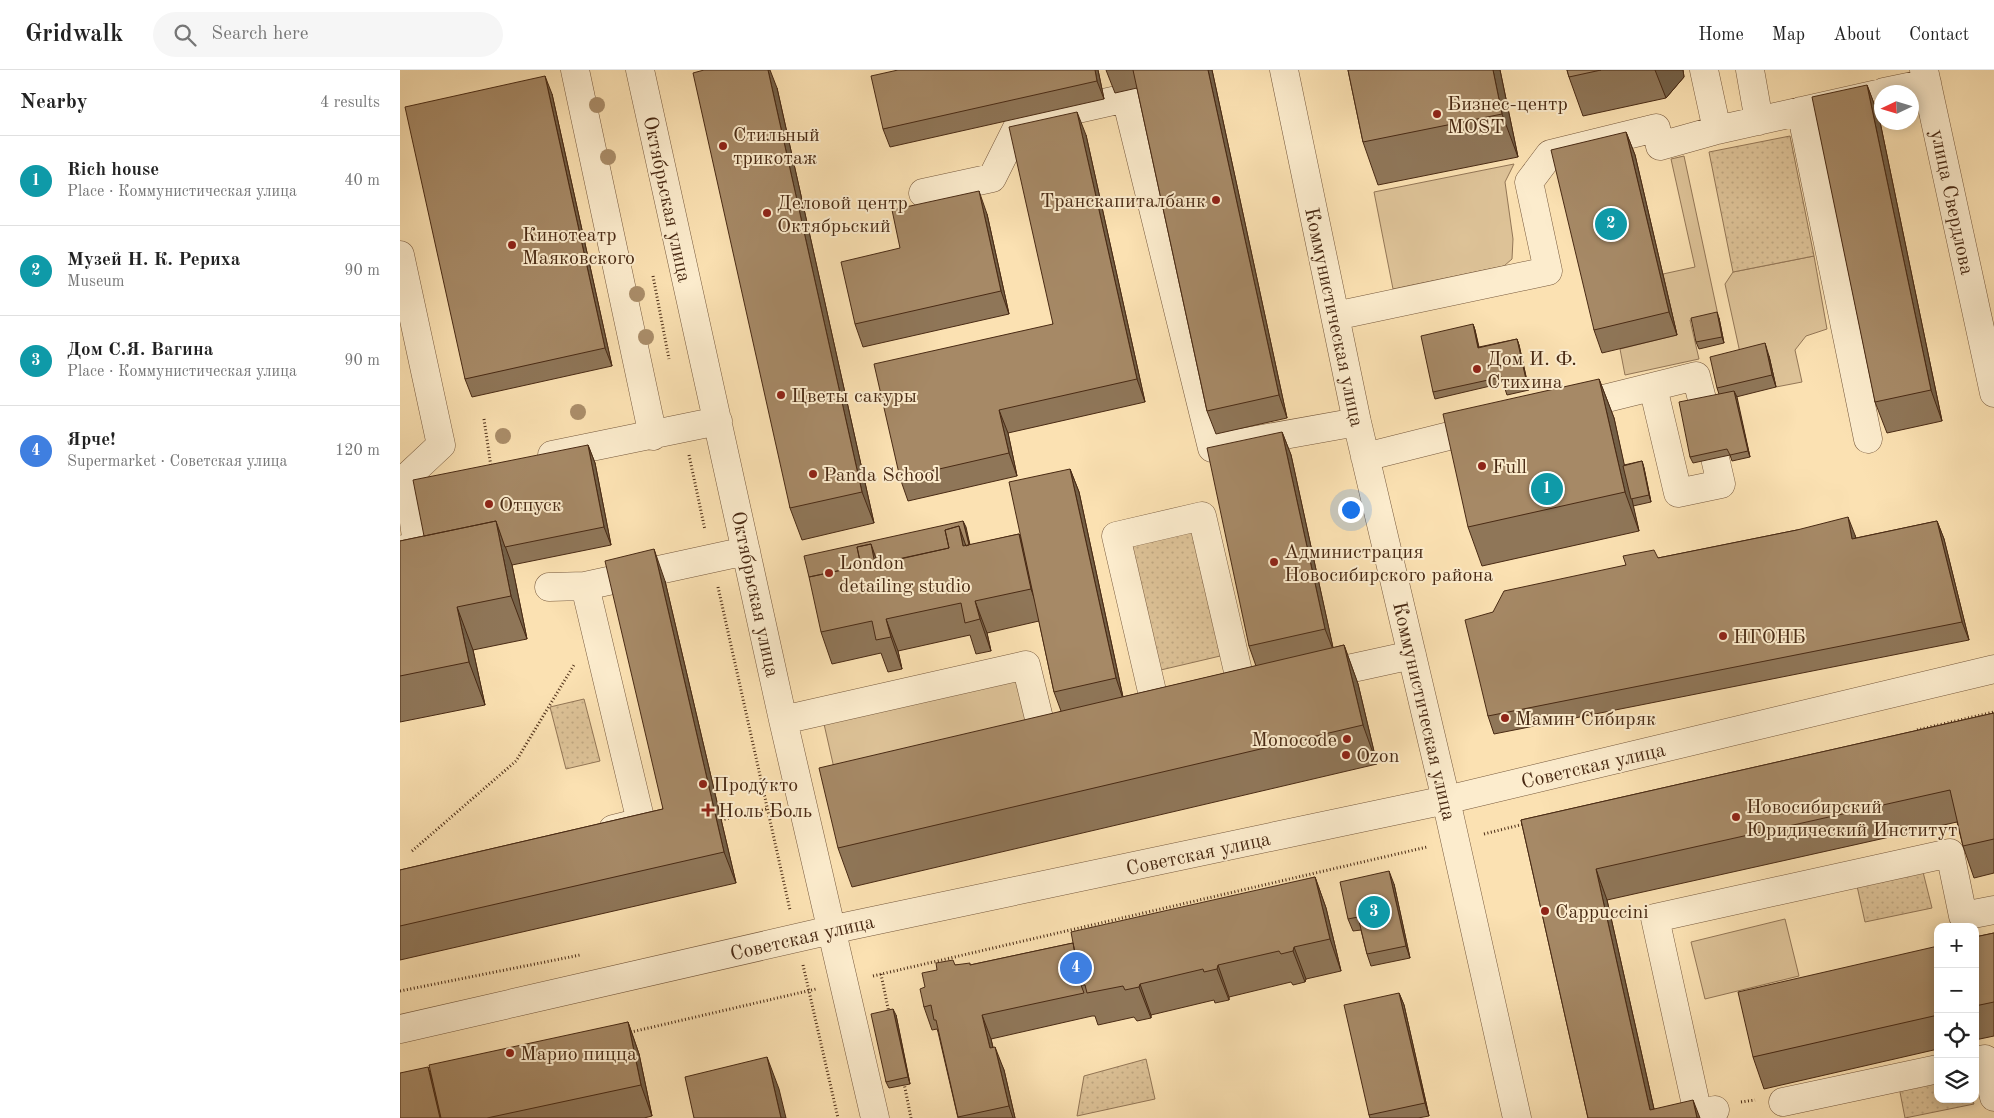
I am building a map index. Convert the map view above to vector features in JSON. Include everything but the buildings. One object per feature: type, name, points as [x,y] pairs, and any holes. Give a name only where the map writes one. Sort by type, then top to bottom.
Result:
[{"type":"street","points":[[575,70],[653,436]]},
{"type":"street","name":"Октябрьская улица","points":[[640,70],[783,720],[812,794],[832,930],[874,1118]]},
{"type":"street","name":"Коммунистическая улица","points":[[1284,70],[1357,422],[1446,800],[1517,1118]]},
{"type":"street","points":[[1704,70],[1717,130]]},
{"type":"street","points":[[1750,70],[1759,121]]},
{"type":"street","points":[[1903,85],[1926,76]]},
{"type":"street","name":"улица Свердлова","points":[[1926,76],[1994,392]]},
{"type":"street","points":[[1334,316],[1548,271],[1529,182],[1550,154],[1656,128],[1660,146],[1717,130],[1874,95]]},
{"type":"street","points":[[923,192],[992,178],[1020,122],[1126,98],[1212,448],[1357,422]]},
{"type":"street","points":[[1801,111],[1868,439]]},
{"type":"street","points":[[400,255],[441,445],[408,476],[417,544],[400,550]]},
{"type":"street","points":[[1548,412],[1696,376],[1703,404]]},
{"type":"street","points":[[1653,387],[1678,493],[1721,484],[1715,458]]},
{"type":"street","points":[[491,467],[653,436],[718,421]]},
{"type":"street","points":[[1365,457],[1509,422]]},
{"type":"street","points":[[1157,713],[1116,536],[1202,516],[1233,695],[1412,655]]},
{"type":"street","points":[[549,587],[585,586],[746,550]]},
{"type":"street","points":[[585,586],[641,822],[593,833]]},
{"type":"street","points":[[783,720],[1026,665],[1044,739]]},
{"type":"street","name":"Советская улица","points":[[400,1029],[832,930],[1446,800],[1994,669]]},
{"type":"street","points":[[1129,720],[1186,706]]},
{"type":"street","points":[[1015,746],[1072,733]]},
{"type":"street","points":[[1715,1110],[1698,1114],[1655,918],[1950,853],[1964,916],[1994,910]]},
{"type":"street","points":[[1979,1060],[1985,1059],[1994,1097]]},
{"type":"street","points":[[1783,1102],[1934,1070]]},
{"type":"path","points":[[484,419],[491,467]]},
{"type":"path","points":[[683,429],[838,1118]]},
{"type":"path","points":[[412,851],[516,762],[576,663]]},
{"type":"path","points":[[1908,732],[1994,712]]},
{"type":"path","points":[[721,820],[767,809]]},
{"type":"path","points":[[622,1034],[1525,824]]},
{"type":"path","points":[[881,974],[890,1021]]},
{"type":"path","points":[[902,1077],[911,1118]]},
{"type":"path","points":[[1715,1110],[1748,1100],[1783,1102]]},
{"type":"shaded area","points":[[1790,136],[1814,256],[1733,272],[1709,152]]},
{"type":"shaded area","points":[[1684,156],[1718,315],[1690,320],[1699,359],[1625,375],[1620,349],[1677,335],[1663,274],[1695,267],[1671,159]]},
{"type":"shaded area","points":[[1514,164],[1505,182],[1513,239],[1512,259],[1504,266],[1393,289],[1374,192]]},
{"type":"shaded area","points":[[1814,256],[1827,329],[1806,336],[1795,350],[1802,382],[1776,387],[1769,356],[1742,362],[1725,284],[1733,272]]},
{"type":"shaded area","points":[[1202,516],[1233,653],[1148,673],[1116,536]]},
{"type":"shaded area","points":[[1017,678],[1029,731],[836,777],[824,724]]},
{"type":"shaded area","points":[[584,699],[600,761],[566,769],[550,707]]},
{"type":"shaded area","points":[[1923,872],[1932,908],[1865,922],[1857,886]]},
{"type":"shaded area","points":[[1785,919],[1799,976],[1705,999],[1691,942]]},
{"type":"shaded area","points":[[1146,1059],[1155,1099],[1077,1116],[1084,1076]]},
{"type":"shaded area","points":[[1934,1080],[1934,1103],[1974,1104],[1905,1118],[1899,1087]]},
{"type":"place","name":"Бизнес-центр MOST","points":[[1437,114]]},
{"type":"place","name":"Стильный трикотаж","points":[[723,146]]},
{"type":"place","name":"Транскапиталбанк","points":[[1216,200]]},
{"type":"place","name":"Деловой центр Октябрьский","points":[[767,213]]},
{"type":"place","name":"Музей Н. К. Рериха","points":[[1611,224]]},
{"type":"place","name":"Кинотеатр Маяковского","points":[[512,245]]},
{"type":"place","name":"Дом И. Ф. Стихина","points":[[1477,369]]},
{"type":"place","name":"Цветы сакуры","points":[[781,395]]},
{"type":"place","name":"Full","points":[[1482,466]]},
{"type":"place","name":"Panda School","points":[[813,474]]},
{"type":"place","name":"Rich house","points":[[1547,489]]},
{"type":"place","name":"Отпуск","points":[[489,504]]},
{"type":"place","name":"Администрация Новосибирского района","points":[[1274,562]]},
{"type":"place","name":"London detailing studio","points":[[829,573]]},
{"type":"place","name":"НГОНБ","points":[[1723,636]]},
{"type":"place","name":"Мамин Сибиряк","points":[[1505,718]]},
{"type":"place","name":"Monocode","points":[[1347,739]]},
{"type":"place","name":"Ozon","points":[[1346,755]]},
{"type":"place","name":"Проду́кто","points":[[703,784]]},
{"type":"place","name":"Ноль Боль","points":[[708,810]]},
{"type":"place","name":"Новосибирский Юридический Институт","points":[[1736,817]]},
{"type":"place","name":"Cappuccini","points":[[1545,911]]},
{"type":"place","name":"Дом С.Я. Вагина","points":[[1374,912]]},
{"type":"place","name":"Ярче!","points":[[1076,968]]},
{"type":"place","name":"Марио пицца","points":[[510,1053]]}]
